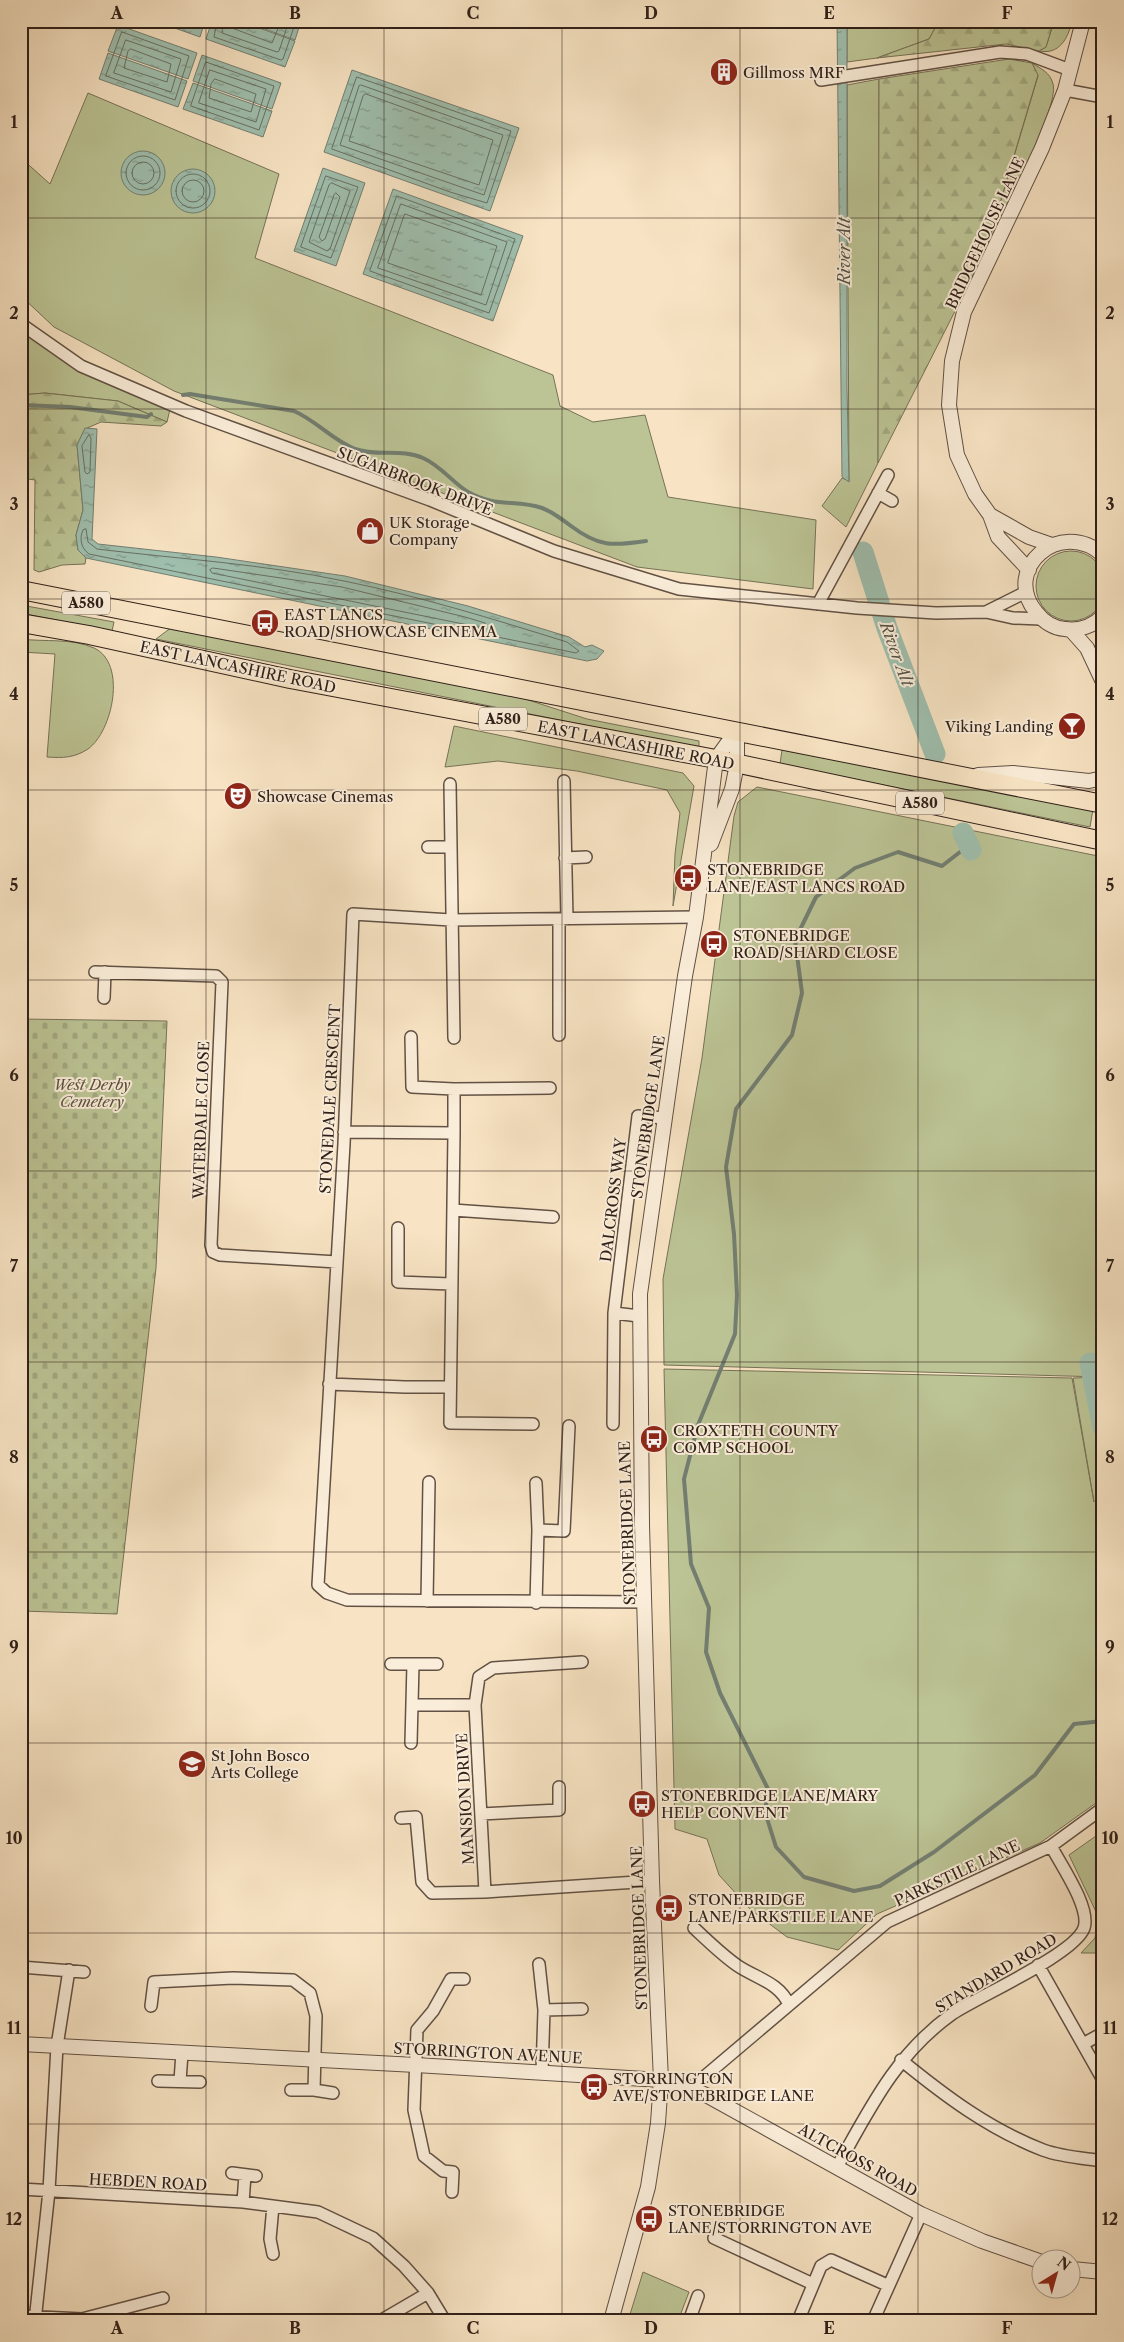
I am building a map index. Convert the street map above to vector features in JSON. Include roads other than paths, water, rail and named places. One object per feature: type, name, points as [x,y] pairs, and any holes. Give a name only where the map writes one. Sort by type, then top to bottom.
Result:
[{"type":"highway","name":"EAST LANCASHIRE ROAD","points":[[21,590],[737,730],[1103,804]]},
{"type":"highway","name":"EAST LANCASHIRE ROAD","points":[[21,623],[89,635],[290,679],[737,764],[1103,841]]},
{"type":"street","name":"BRIDGEHOUSE LANE","points":[[1028,570],[998,537],[990,515],[976,494],[957,455],[949,405],[952,360],[964,312],[1042,148],[1065,90],[1083,21]]},
{"type":"street","points":[[821,80],[1000,52],[1027,54],[1070,70]]},
{"type":"street","points":[[1065,90],[1103,98]]},
{"type":"street","name":"SUGARBROOK DRIVE","points":[[21,324],[81,366],[186,412],[430,500],[554,551],[679,589],[818,604],[936,613],[986,612]]},
{"type":"street","points":[[818,604],[888,475]]},
{"type":"street","points":[[878,493],[892,501]]},
{"type":"street","name":"BRIDGEHOUSE LANE","points":[[990,515],[1029,537],[1052,545]]},
{"type":"street","points":[[1103,555],[1084,543],[1062,541],[1052,545],[1038,555],[1028,570],[1026,592],[1031,607],[1041,619],[1060,629],[1085,628],[1103,616]]},
{"type":"street","points":[[986,612],[1026,592]]},
{"type":"street","points":[[986,612],[1013,618],[1041,619]]},
{"type":"street","points":[[1071,630],[1087,648],[1103,682]]},
{"type":"street","points":[[702,866],[732,789],[737,764],[737,730]]},
{"type":"street","name":"STONEBRIDGE LANE","points":[[611,2321],[648,2187],[658,2123],[661,2080],[652,1881],[639,1316],[685,976],[696,918],[716,760],[737,730]]},
{"type":"street","points":[[963,775],[1013,773],[1089,780],[1103,778]]},
{"type":"street","points":[[559,1035],[565,858],[564,781]]},
{"type":"street","points":[[450,784],[454,1038]]},
{"type":"street","points":[[428,847],[451,847]]},
{"type":"street","points":[[565,858],[586,857]]},
{"type":"street","name":"STONEDALE CRESCENT","points":[[645,1602],[536,1603],[347,1600],[327,1593],[318,1585],[344,1132],[353,914],[451,920],[696,918]]},
{"type":"street","name":"WATERDALE CLOSE","points":[[104,998],[100,972],[216,976],[222,982],[211,1244],[213,1252],[220,1256],[337,1262]]},
{"type":"street","points":[[411,1037],[412,1087],[454,1090],[550,1088]]},
{"type":"street","points":[[454,1090],[450,1423],[533,1424]]},
{"type":"street","name":"DALCROSS WAY","points":[[612,1424],[614,1313],[638,1116],[665,1118]]},
{"type":"street","points":[[344,1132],[454,1133]]},
{"type":"street","points":[[453,1210],[553,1217]]},
{"type":"street","points":[[398,1228],[398,1282],[451,1284]]},
{"type":"street","points":[[614,1313],[639,1316]]},
{"type":"street","points":[[329,1384],[404,1388],[449,1387]]},
{"type":"street","points":[[538,1530],[564,1531],[569,1426]]},
{"type":"street","points":[[427,1601],[429,1482]]},
{"type":"street","points":[[536,1483],[538,1530],[536,1603]]},
{"type":"street","name":"MANSION DRIVE","points":[[485,1892],[474,1705],[479,1677],[493,1668],[582,1662]]},
{"type":"street","points":[[391,1664],[437,1664]]},
{"type":"street","points":[[411,1743],[413,1664]]},
{"type":"street","points":[[412,1705],[474,1705]]},
{"type":"street","points":[[481,1814],[559,1810],[559,1786]]},
{"type":"street","name":"PARKSTILE LANE","points":[[691,2088],[887,1922],[1051,1846],[1103,1808]]},
{"type":"street","points":[[401,1818],[416,1817],[422,1882],[432,1893],[485,1892],[652,1881]]},
{"type":"street","name":"STANDARD ROAD","points":[[837,2167],[880,2091],[901,2060],[930,2030],[954,2013],[1038,1966],[1074,1943],[1081,1934],[1086,1922],[1085,1911],[1051,1846]]},
{"type":"street","points":[[694,1928],[738,1966],[767,1981],[785,1995],[789,2004]]},
{"type":"street","points":[[539,1964],[544,2010],[542,2072]]},
{"type":"street","points":[[1038,1966],[1103,2080]]},
{"type":"street","points":[[21,1967],[84,1972]]},
{"type":"street","points":[[35,2319],[50,2191],[57,2046],[69,1970]]},
{"type":"street","points":[[151,2006],[154,1982],[233,1978],[294,1980],[310,1994],[316,2016],[313,2060],[314,2090]]},
{"type":"street","points":[[452,2192],[453,2172],[443,2171],[424,2156],[414,2110],[417,2030],[433,2011],[451,1979],[464,1979]]},
{"type":"street","points":[[544,2010],[582,2010]]},
{"type":"street","points":[[1082,2044],[1103,2033]]},
{"type":"street","name":"STORRINGTON AVENUE","points":[[21,2044],[661,2080]]},
{"type":"street","points":[[180,2081],[182,2053]]},
{"type":"street","points":[[901,2060],[958,2106],[1008,2134],[1054,2153],[1103,2161]]},
{"type":"street","name":"ALTCROSS ROAD","points":[[661,2080],[691,2088],[921,2214],[982,2241],[1032,2258]]},
{"type":"street","points":[[158,2081],[200,2082]]},
{"type":"street","points":[[291,2090],[314,2090],[333,2093]]},
{"type":"street","points":[[232,2174],[250,2176],[243,2202]]},
{"type":"street","name":"HEBDEN ROAD","points":[[21,2189],[243,2202],[318,2212],[373,2238],[404,2266],[428,2293],[445,2321]]},
{"type":"street","points":[[272,2254],[270,2239],[273,2206]]},
{"type":"street","points":[[878,2319],[887,2285],[921,2214]]},
{"type":"street","points":[[714,2238],[813,2284]]},
{"type":"street","points":[[798,2321],[821,2266],[831,2260],[887,2285]]},
{"type":"street","points":[[1082,2271],[1103,2272]]},
{"type":"street","points":[[380,2321],[428,2293]]},
{"type":"street","points":[[689,2321],[698,2296]]},
{"type":"street","points":[[21,2316],[35,2319],[82,2319],[163,2298]]},
{"type":"water","points":[[155,21],[205,21],[200,37]]},
{"type":"water","points":[[212,21],[240,21],[295,41],[285,67],[206,39]]},
{"type":"water","points":[[243,21],[301,21],[295,40]]},
{"type":"water","points":[[837,21],[847,21],[847,388],[849,482],[842,477]]},
{"type":"water","points":[[118,25],[197,53],[188,79],[108,51]]},
{"type":"water","points":[[108,53],[187,81],[178,107],[99,79]]},
{"type":"water","points":[[202,55],[281,83],[272,109],[193,81]]},
{"type":"water","points":[[352,70],[519,128],[490,211],[324,152]]},
{"type":"water","points":[[193,83],[272,111],[263,137],[183,109]]},
{"type":"water","points":[[147,151],[159,157],[164,164],[164,182],[159,189],[152,194],[139,195],[127,189],[122,182],[121,169],[127,157],[134,152]]},
{"type":"water","points":[[323,168],[365,183],[336,266],[294,251]]},
{"type":"water","points":[[197,169],[209,175],[214,182],[214,200],[209,207],[202,212],[189,213],[177,207],[172,200],[171,187],[177,175],[184,170]]},
{"type":"water","points":[[393,189],[523,236],[493,321],[363,274]]},
{"type":"water","points":[[85,428],[97,429],[92,539],[98,544],[216,557],[345,576],[468,606],[569,637],[585,647],[592,645],[604,651],[597,659],[587,661],[86,558],[78,550],[76,535],[83,510],[77,445]]},
{"type":"waterway","points":[[183,395],[190,394],[294,411],[339,441],[355,449],[372,452],[407,453],[423,458],[435,465],[462,488],[478,497],[497,502],[533,505],[542,508],[581,533],[598,541],[615,544],[646,541]]},
{"type":"waterway","points":[[21,405],[70,407],[147,417],[151,414]]},
{"type":"waterway","name":"River Alt","points":[[863,552],[887,628],[935,754]]},
{"type":"waterway","name":"River Alt","points":[[963,833],[971,850]]},
{"type":"waterway","points":[[969,845],[942,866],[898,852],[855,868],[816,897],[795,940],[802,993],[792,1035],[736,1109],[726,1167],[734,1234],[737,1295],[735,1334],[698,1425],[684,1479],[691,1564],[709,1608],[706,1652],[720,1693],[768,1789],[765,1812],[776,1847],[804,1877],[854,1891],[880,1886],[934,1852],[1035,1775],[1074,1724],[1103,1721]]},
{"type":"waterway","name":"River Alt","points":[[1090,1363],[1103,1428]]},
{"type":"place","name":"Gillmoss MRF","points":[[724,72]]},
{"type":"place","name":"UK Storage Company","points":[[370,531]]},
{"type":"place","name":"EAST LANCS ROAD/SHOWCASE CINEMA","points":[[265,623]]},
{"type":"place","name":"Viking Landing","points":[[1072,726]]},
{"type":"place","name":"Showcase Cinemas","points":[[238,796]]},
{"type":"place","name":"STONEBRIDGE LANE/EAST LANCS ROAD","points":[[688,878]]},
{"type":"place","name":"STONEBRIDGE ROAD/SHARD CLOSE","points":[[714,944]]},
{"type":"place","name":"CROXTETH COUNTY COMP SCHOOL","points":[[654,1439]]},
{"type":"place","name":"St John Bosco Arts College","points":[[192,1764]]},
{"type":"place","name":"STONEBRIDGE LANE/MARY HELP CONVENT","points":[[642,1804]]},
{"type":"place","name":"STONEBRIDGE LANE/PARKSTILE LANE","points":[[669,1908]]},
{"type":"place","name":"STORRINGTON AVE/STONEBRIDGE LANE","points":[[594,2087]]},
{"type":"place","name":"STONEBRIDGE LANE/STORRINGTON AVE","points":[[649,2219]]},
{"type":"park label","name":"West Derby Cemetery","points":[[92,1092]]}]
